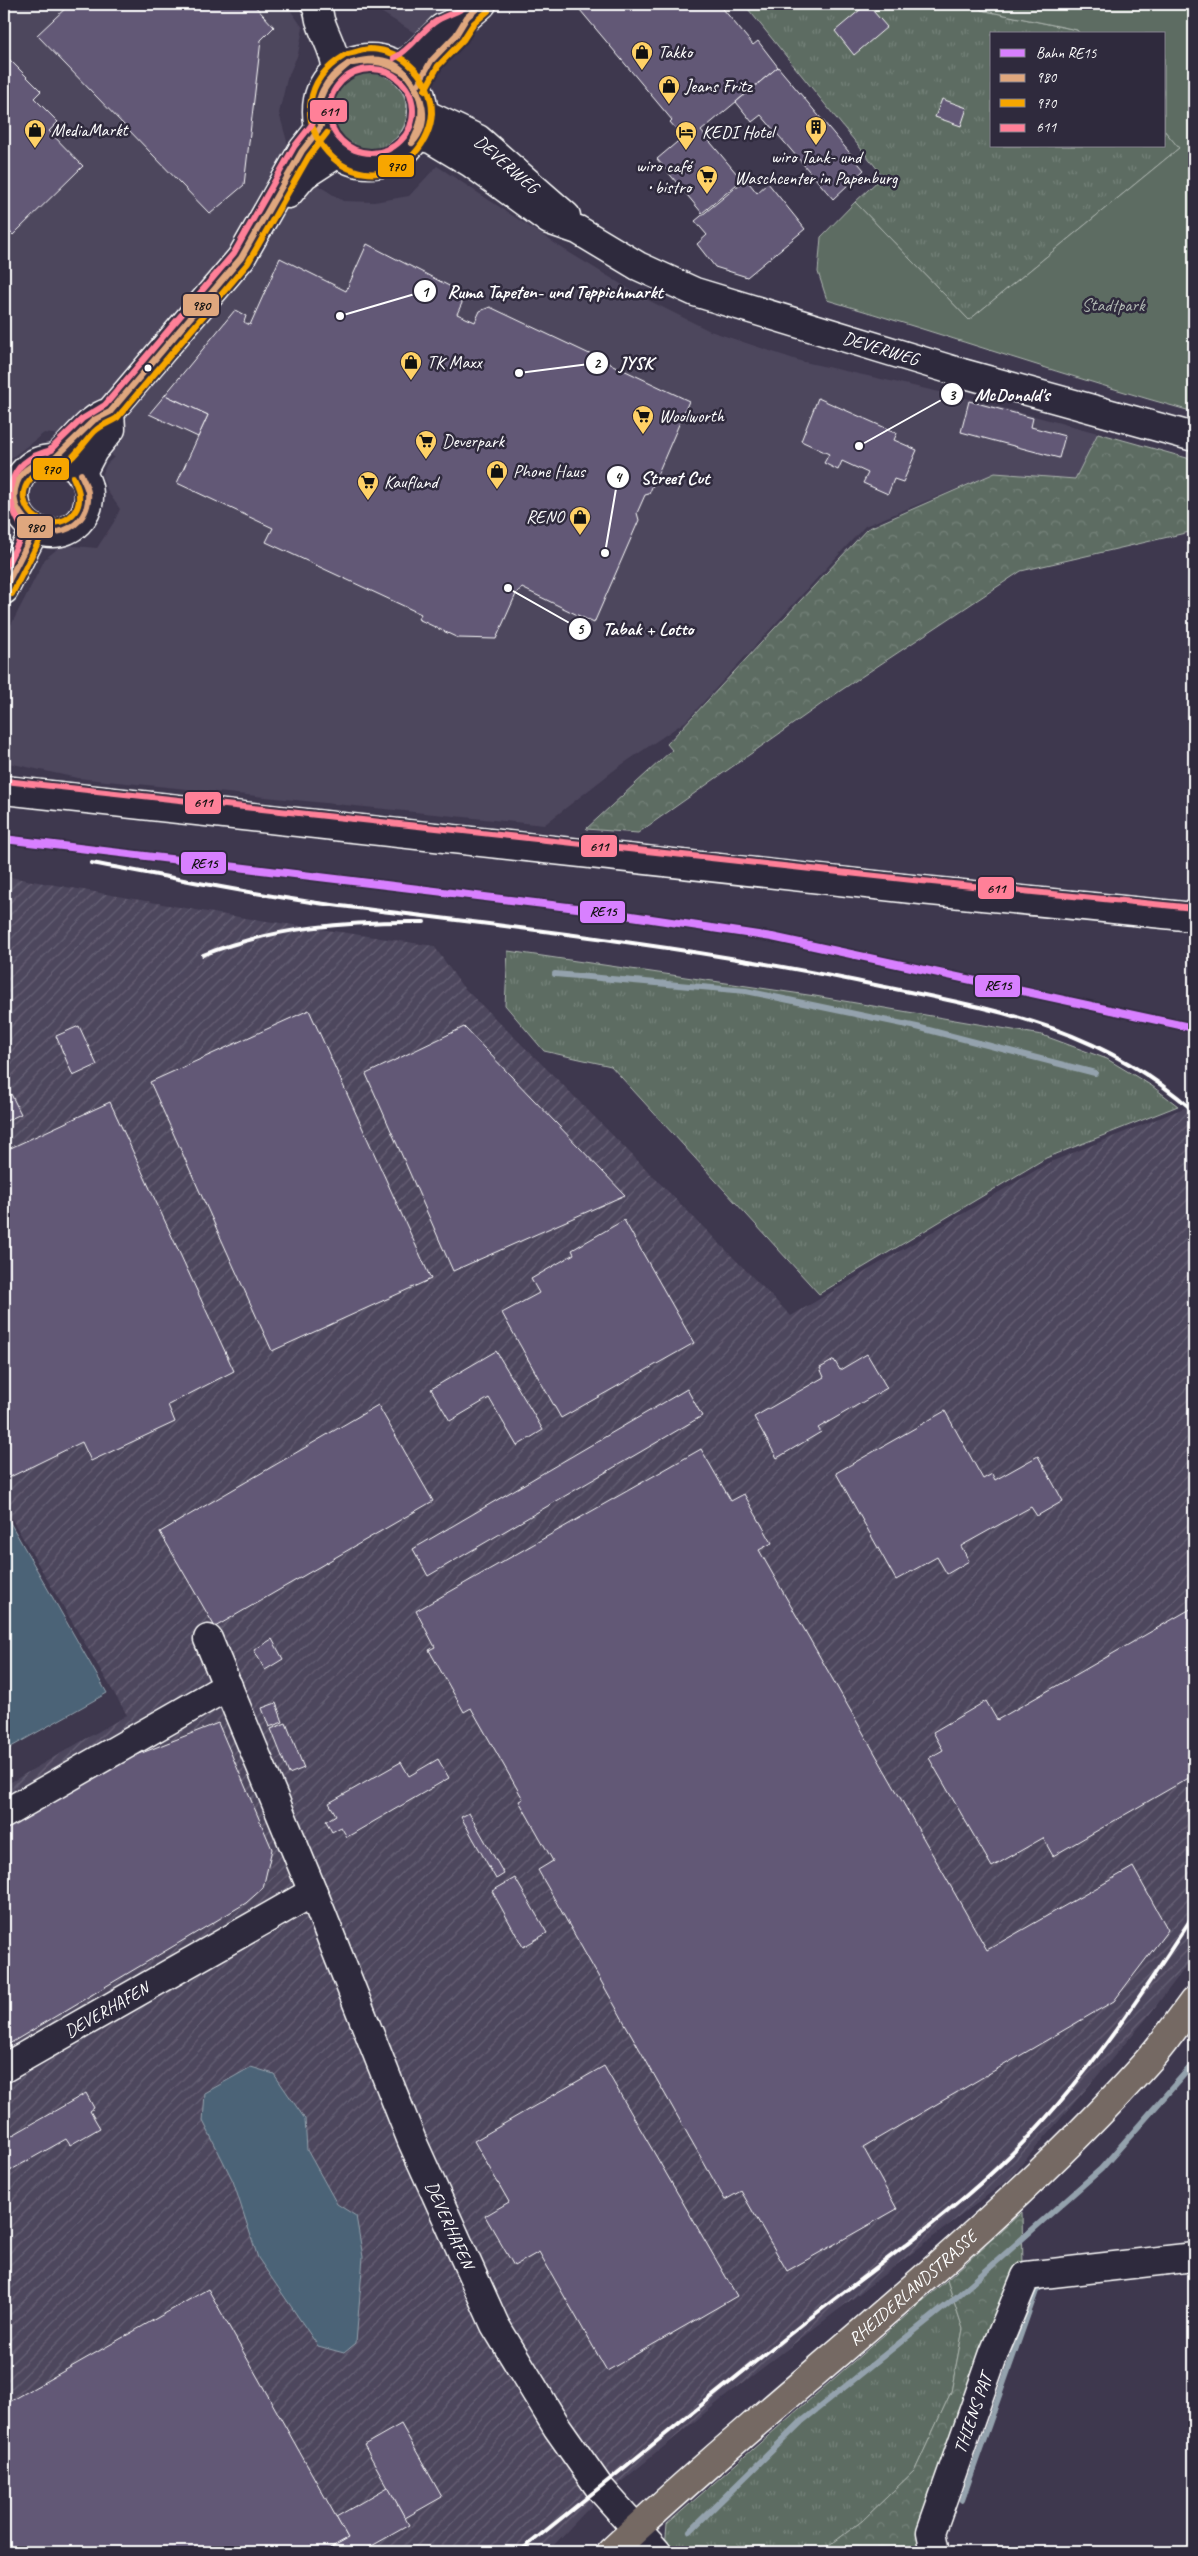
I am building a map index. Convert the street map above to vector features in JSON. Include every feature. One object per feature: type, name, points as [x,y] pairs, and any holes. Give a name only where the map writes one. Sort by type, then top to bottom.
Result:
[{"type":"main road","name":"RHEIDERLANDSTRASSE","points":[[611,2552],[964,2244],[1057,2155],[1148,2061],[1194,2001]]},
{"type":"street","points":[[318,7],[335,14],[362,59]]},
{"type":"street","points":[[318,7],[320,21],[336,56],[337,70]]},
{"type":"street","points":[[398,66],[411,59],[442,28],[474,10]]},
{"type":"street","points":[[417,86],[430,61],[456,36],[474,10]]},
{"type":"street","points":[[362,59],[387,60],[398,66],[409,75],[417,86],[422,99],[420,124],[401,154],[377,163],[350,160],[338,153],[327,142],[320,128],[317,112],[319,96],[326,82],[337,70],[362,59]]},
{"type":"street","name":"DEVERWEG","points":[[420,124],[431,139],[471,163],[548,220],[578,230],[638,266],[695,292],[962,373],[1194,437]]},
{"type":"street","points":[[54,459],[64,462],[81,474],[86,482],[88,500],[82,518],[66,531],[55,533],[35,529],[20,516],[10,482],[20,478],[31,465],[54,459],[72,444],[97,416],[110,412],[241,258],[258,232],[302,150],[320,128]]},
{"type":"street","points":[[258,232],[304,175],[338,153]]},
{"type":"street","points":[[81,474],[93,451],[111,429],[110,412]]},
{"type":"street","points":[[4,590],[35,529]]},
{"type":"street","points":[[4,790],[921,890],[1194,917]]},
{"type":"street","name":"DEVERHAFEN","points":[[208,1639],[313,1892],[412,2141],[495,2325],[557,2427],[599,2487],[657,2552]]},
{"type":"street","points":[[4,1814],[228,1686]]},
{"type":"street","name":"DEVERHAFEN","points":[[4,2068],[313,1892]]},
{"type":"street","name":"THIENS PAT","points":[[935,2552],[931,2532],[994,2353],[1026,2276],[1194,2257]]},
{"type":"shaded area","points":[[4,4],[286,4],[303,28],[298,54],[287,79],[279,113],[292,159],[227,257],[69,436],[44,433],[9,460],[4,459]]},
{"type":"shaded area","points":[[368,4],[457,4],[421,37]]},
{"type":"shaded area","points":[[437,166],[565,250],[644,298],[710,331],[800,361],[958,396],[1098,433],[1075,479],[995,473],[865,526],[686,721],[617,768],[544,825],[77,778],[4,762],[4,633],[12,623],[45,559],[62,545],[97,548],[114,522],[120,509],[108,492],[102,476],[106,465],[114,457],[101,445],[248,265],[308,179],[343,201],[374,202],[409,196]]},
{"type":"shaded area","points":[[4,876],[219,914],[434,946],[462,986],[559,1081],[791,1316],[1048,1163],[1194,1104],[1194,1956],[1146,2019],[1010,2178],[722,2399],[588,2509],[547,2552],[4,2552],[4,1786],[127,1715],[4,1506]]},
{"type":"green space","points":[[744,4],[976,4],[981,10],[1077,30],[1078,32],[990,32],[990,148],[1166,148],[1166,132],[1179,148],[969,320],[855,202],[883,176]]},
{"type":"green space","name":"Stadtpark","points":[[976,4],[1194,4],[1194,412],[827,300],[818,272],[821,237],[855,202],[969,320],[1179,148],[1166,132],[1166,32],[1078,32],[1077,30],[981,10]]},
{"type":"green space","points":[[368,72],[383,75],[396,83],[404,96],[407,111],[404,126],[396,139],[383,147],[368,150],[353,147],[340,139],[332,126],[329,111],[332,96],[340,83],[353,75]]},
{"type":"green space","points":[[1098,433],[1194,460],[1194,531],[1021,571],[840,691],[638,833],[586,829],[672,750],[667,744],[867,529],[995,473],[1075,479]]},
{"type":"green space","points":[[508,951],[815,996],[1042,1035],[1107,1059],[1152,1086],[1178,1106],[1046,1158],[819,1294],[611,1066],[544,1051],[505,1005]]},
{"type":"green space","points":[[1022,2212],[1023,2268],[928,2552],[821,2552],[862,2521],[915,2470],[951,2392],[963,2329],[947,2280]]},
{"type":"green space","points":[[947,2280],[963,2329],[951,2392],[915,2470],[862,2521],[821,2552],[669,2552],[665,2547],[667,2524]]},
{"type":"water","points":[[4,1512],[107,1693],[4,1751]]},
{"type":"water","points":[[251,2067],[274,2074],[305,2119],[307,2150],[337,2204],[356,2216],[363,2257],[356,2343],[344,2353],[318,2346],[258,2258],[233,2181],[203,2121],[205,2093]]},
{"type":"building","points":[[70,4],[253,4],[274,27],[261,40],[244,185],[210,214],[37,35]]},
{"type":"building","points":[[575,4],[719,4],[753,45],[758,41],[778,67],[701,131],[742,180],[702,213],[657,159],[683,137],[670,122],[672,120]]},
{"type":"building","points":[[867,4],[887,27],[854,55],[835,31]]},
{"type":"building","name":"MediaMarkt","points":[[4,54],[41,91],[34,98],[58,122],[49,131],[83,166],[13,235],[4,226]]},
{"type":"building","name":"wiro Tank- und Waschcenter in Papenburg","points":[[778,67],[864,170],[833,199],[761,115],[752,122],[736,102]]},
{"type":"building","points":[[942,99],[967,108],[961,126],[935,117]]},
{"type":"building","name":"wiro Tank- und Waschcenter in Papenburg","points":[[746,179],[757,193],[768,183],[805,229],[747,277],[715,267],[697,244],[707,235],[695,221]]},
{"type":"building","name":"Deverpark","points":[[367,244],[459,291],[462,303],[457,314],[475,322],[480,311],[490,307],[689,401],[649,494],[645,495],[637,513],[639,520],[594,623],[522,588],[517,592],[496,639],[458,638],[418,619],[421,614],[266,542],[273,528],[177,483],[208,415],[165,395],[235,310],[246,316],[244,322],[250,325],[280,258],[346,291]]},
{"type":"building","points":[[165,395],[208,415],[198,437],[149,414]]},
{"type":"building","points":[[818,398],[897,433],[894,440],[917,450],[903,482],[894,479],[888,494],[863,483],[868,473],[842,461],[838,470],[824,463],[829,454],[801,441]]},
{"type":"building","points":[[969,401],[1033,418],[1031,427],[1065,436],[1059,458],[961,432]]},
{"type":"building","points":[[309,1010],[431,1279],[272,1351],[150,1082]]},
{"type":"building","points":[[79,1026],[97,1065],[73,1076],[56,1036]]},
{"type":"building","points":[[464,1027],[625,1195],[453,1271],[366,1074]]},
{"type":"building","points":[[11,1094],[21,1114],[4,1122],[4,1098]]},
{"type":"building","points":[[110,1102],[234,1371],[168,1405],[175,1422],[91,1461],[82,1442],[6,1479],[4,1475],[4,1151]]},
{"type":"building","points":[[624,1220],[694,1343],[561,1418],[502,1313],[539,1293],[531,1279],[574,1254],[572,1250]]},
{"type":"building","points":[[496,1351],[543,1430],[517,1446],[489,1398],[450,1421],[431,1389]]},
{"type":"building","points":[[867,1354],[887,1388],[818,1428],[821,1432],[777,1458],[754,1417],[824,1377],[820,1368],[834,1360],[840,1370]]},
{"type":"building","points":[[687,1389],[702,1416],[428,1576],[413,1549]]},
{"type":"building","points":[[378,1405],[433,1501],[215,1627],[160,1532]]},
{"type":"building","points":[[945,1411],[983,1479],[992,1474],[995,1480],[1038,1456],[1063,1501],[1037,1516],[1031,1507],[961,1546],[969,1561],[947,1574],[937,1557],[896,1580],[836,1473]]},
{"type":"building","points":[[701,1449],[731,1501],[744,1494],[772,1543],[759,1550],[987,1950],[1133,1867],[1168,1930],[1114,2001],[863,2147],[897,2209],[787,2271],[741,2191],[725,2200],[538,1870],[553,1861],[519,1801],[523,1799],[471,1708],[464,1712],[429,1650],[435,1647],[416,1611]]},
{"type":"building","points":[[1194,1607],[1194,1775],[1053,1856],[1043,1838],[992,1867],[929,1758],[943,1750],[933,1732],[986,1701],[997,1720]]},
{"type":"building","points":[[272,1639],[283,1659],[265,1670],[254,1650]]},
{"type":"building","points":[[276,1703],[283,1722],[269,1727],[262,1708]]},
{"type":"building","points":[[218,1723],[272,1849],[263,1888],[246,1903],[4,2047],[4,1829],[134,1756]]},
{"type":"building","points":[[286,1723],[304,1768],[289,1774],[271,1729]]},
{"type":"building","points":[[438,1759],[449,1778],[347,1837],[341,1827],[332,1832],[326,1821],[336,1815],[329,1803],[401,1762],[409,1776]]},
{"type":"building","points":[[469,1813],[504,1874],[496,1879],[461,1817]]},
{"type":"building","points":[[515,1878],[547,1933],[523,1947],[492,1891]]},
{"type":"building","points":[[604,2066],[737,2296],[607,2371],[539,2252],[514,2266],[485,2216],[509,2202],[474,2141]]},
{"type":"building","points":[[86,2093],[94,2108],[90,2111],[100,2128],[70,2145],[66,2139],[4,2174],[4,2140]]},
{"type":"building","points":[[208,2289],[348,2538],[323,2552],[4,2552],[4,2405]]},
{"type":"building","points":[[401,2424],[442,2497],[405,2518],[364,2445]]},
{"type":"building","points":[[388,2487],[409,2525],[361,2552],[323,2552],[348,2538],[336,2517]]},
{"type":"waterway","points":[[555,974],[746,991],[917,1027],[1095,1073]]},
{"type":"waterway","points":[[690,2531],[801,2422],[953,2300],[1101,2169],[1194,2063]]},
{"type":"waterway","points":[[962,2500],[1036,2291],[1045,2283]]},
{"type":"railway","points":[[91,863],[309,902],[599,938],[728,957],[948,1000],[1035,1022],[1076,1037],[1116,1057],[1155,1081],[1194,1111]]},
{"type":"railway","points":[[203,955],[257,938],[284,932],[339,925],[424,922]]},
{"type":"railway","points":[[519,2552],[805,2322],[926,2229],[996,2169],[1052,2111],[1103,2048],[1150,1982],[1194,1914]]},
{"type":"rail line","name":"RE15","points":[[4,839],[585,909],[772,937],[1194,1028]]},
{"type":"transit line","name":"611","points":[[394,58],[406,50],[432,24],[469,4]]},
{"type":"transit line","name":"980","points":[[417,86],[431,61],[456,35],[467,17],[482,4]]},
{"type":"transit line","name":"970","points":[[425,90],[438,66],[463,40],[474,23],[488,11]]},
{"type":"transit line","name":"970","points":[[344,56],[320,77],[311,102],[313,126],[324,148],[342,165],[365,173],[389,170],[414,154],[427,135],[432,113],[427,89],[414,69],[394,55],[370,49],[348,54]]},
{"type":"transit line","name":"980","points":[[352,63],[374,59],[388,61],[406,74]]},
{"type":"transit line","name":"980","points":[[352,63],[367,61],[380,63],[406,74]]},
{"type":"transit line","name":"980","points":[[321,125],[318,107],[323,90],[340,69],[348,64]]},
{"type":"transit line","name":"980","points":[[321,125],[319,106],[324,90],[334,76],[348,64]]},
{"type":"transit line","name":"611","points":[[363,69],[379,69],[395,76],[406,87],[413,103],[413,111],[410,127],[401,141],[395,146],[379,153],[363,153],[347,146],[336,135],[329,119],[329,103],[336,87],[347,76],[363,69]]},
{"type":"transit line","name":"980","points":[[406,74],[417,90],[423,108],[422,126],[412,143]]},
{"type":"transit line","name":"980","points":[[406,74],[417,91],[421,107],[420,124],[412,143]]},
{"type":"transit line","name":"611","points":[[48,452],[82,419],[105,405],[234,253],[294,147],[313,123]]},
{"type":"transit line","name":"980","points":[[54,459],[94,420],[110,412],[241,258],[302,151],[320,128]]},
{"type":"transit line","name":"970","points":[[73,477],[79,495],[78,506],[73,514],[65,520],[56,522],[46,522],[36,518],[29,510],[24,499],[26,485],[31,478],[37,473],[64,464],[74,456],[94,432],[117,418],[248,263],[309,156],[327,133]]},
{"type":"transit line","name":"611","points":[[29,536],[13,510],[11,484],[16,473],[24,463],[36,455],[52,450]]},
{"type":"transit line","name":"980","points":[[54,459],[42,461],[27,469],[17,483],[15,502],[20,513],[30,524],[41,530],[53,532],[64,530],[74,525],[82,516],[87,505],[88,492],[81,474]]},
{"type":"transit line","name":"611","points":[[4,571],[27,525]]},
{"type":"transit line","name":"980","points":[[4,590],[35,529]]},
{"type":"transit line","name":"970","points":[[12,594],[43,533]]},
{"type":"transit line","name":"611","points":[[5,781],[922,881],[1194,908]]},
{"type":"place","name":"Takko","points":[[642,71]]},
{"type":"place","name":"Jeans Fritz","points":[[669,105]]},
{"type":"place","name":"wiro Tank- und Waschcenter in Papenburg","points":[[816,146]]},
{"type":"place","name":"MediaMarkt","points":[[35,149]]},
{"type":"place","name":"KEDI Hotel","points":[[686,151]]},
{"type":"place","name":"wiro café • bistro","points":[[707,195]]},
{"type":"place","name":"Ruma Tapeten- und Teppichmarkt","points":[[340,316]]},
{"type":"place","name":"JYSK","points":[[519,373]]},
{"type":"place","name":"TK Maxx","points":[[411,381]]},
{"type":"place","name":"Woolworth","points":[[643,435]]},
{"type":"place","name":"McDonald's","points":[[859,446]]},
{"type":"place","name":"Deverpark","points":[[426,460]]},
{"type":"place","name":"Phone Haus","points":[[497,490]]},
{"type":"place","name":"Kaufland","points":[[368,501]]},
{"type":"place","name":"RENO","points":[[580,536]]},
{"type":"place","name":"Street Cut","points":[[605,553]]},
{"type":"place","name":"Tabak + Lotto","points":[[508,588]]}]
